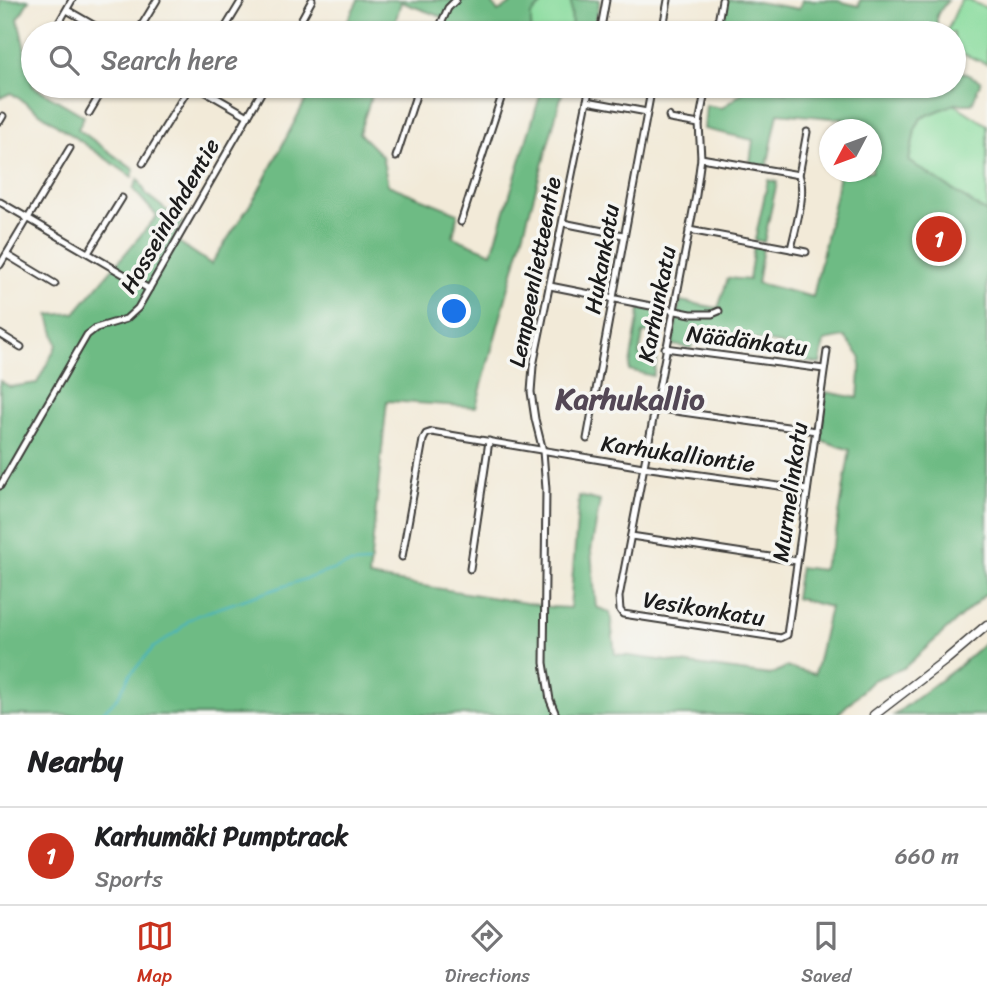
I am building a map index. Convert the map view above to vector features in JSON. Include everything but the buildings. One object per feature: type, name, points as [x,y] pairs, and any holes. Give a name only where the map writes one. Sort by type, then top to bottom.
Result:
[{"type":"street","points":[[60,21],[72,0]]},
{"type":"street","points":[[144,21],[157,0]]},
{"type":"street","points":[[229,21],[242,0]]},
{"type":"street","points":[[301,21],[312,0]]},
{"type":"street","points":[[442,21],[448,8],[456,0]]},
{"type":"street","points":[[602,21],[606,0]]},
{"type":"street","points":[[664,21],[668,0]]},
{"type":"street","points":[[718,21],[722,0]]},
{"type":"street","points":[[67,10],[86,21]]},
{"type":"street","points":[[89,113],[98,98]]},
{"type":"street","points":[[143,163],[183,98]]},
{"type":"street","points":[[217,98],[248,116]]},
{"type":"street","name":"Hosseinlahdentie","points":[[0,486],[87,335],[96,328],[126,319],[138,308],[258,98]]},
{"type":"street","points":[[396,157],[415,98]]},
{"type":"street","points":[[461,222],[501,98]]},
{"type":"street","name":"Lempeenlietteentie","points":[[556,715],[545,682],[546,489],[543,451],[531,391],[533,366],[588,98]]},
{"type":"street","name":"Hukankatu","points":[[587,439],[650,98]]},
{"type":"street","name":"Karhunkatu","points":[[620,610],[619,597],[701,158],[699,124],[704,98]]},
{"type":"street","points":[[587,101],[647,112]]},
{"type":"street","points":[[669,116],[670,119],[699,124]]},
{"type":"street","points":[[791,249],[802,193],[799,175],[807,132]]},
{"type":"street","points":[[0,265],[69,148]]},
{"type":"street","points":[[701,158],[799,175]]},
{"type":"street","points":[[88,253],[122,198]]},
{"type":"street","points":[[0,202],[149,289]]},
{"type":"street","points":[[563,223],[623,235]]},
{"type":"street","points":[[689,230],[806,252]]},
{"type":"street","points":[[7,255],[55,284]]},
{"type":"street","points":[[550,286],[702,315],[719,312]]},
{"type":"street","points":[[0,334],[21,346]]},
{"type":"street","name":"Näädänkatu","points":[[665,348],[824,369]]},
{"type":"street","name":"Murmelinkatu","points":[[785,637],[827,351]]},
{"type":"street","points":[[654,408],[816,431]]},
{"type":"street","name":"Karhukalliontie","points":[[402,557],[423,440],[426,434],[432,432],[643,467],[807,490]]},
{"type":"street","points":[[470,569],[489,442]]},
{"type":"street","points":[[631,536],[797,561]]},
{"type":"street","name":"Vesikonkatu","points":[[620,610],[632,616],[785,637]]},
{"type":"street","points":[[874,715],[987,625]]},
{"type":"green space","points":[[0,0],[29,0],[18,19],[21,32],[21,98],[53,98],[84,116],[78,129],[134,170],[132,177],[11,93],[0,98]]},
{"type":"green space","points":[[358,0],[490,0],[498,12],[517,0],[546,0],[531,15],[531,21],[444,21],[445,18],[401,2],[395,21],[347,21]]},
{"type":"green space","points":[[546,0],[571,1],[572,21],[531,21],[531,15]]},
{"type":"green space","points":[[568,0],[600,0],[596,21],[572,21],[571,1]]},
{"type":"green space","points":[[726,0],[746,0],[799,9],[802,0],[834,0],[859,6],[860,0],[948,0],[937,15],[937,21],[722,21]]},
{"type":"green space","points":[[961,0],[987,8],[987,64],[966,55],[966,21],[951,21]]},
{"type":"green space","points":[[966,74],[981,81],[972,104],[954,104],[921,118],[915,130],[909,161],[987,213],[987,593],[904,668],[873,680],[837,715],[0,715],[0,381],[10,387],[37,383],[57,345],[49,315],[75,313],[157,216],[133,189],[138,179],[147,195],[182,222],[174,239],[211,264],[257,194],[307,98],[371,98],[359,133],[382,156],[388,185],[458,213],[453,237],[492,253],[539,98],[561,98],[476,407],[387,401],[369,577],[570,608],[579,496],[600,501],[591,551],[596,607],[610,612],[615,654],[770,675],[786,667],[815,674],[830,607],[795,598],[800,567],[822,570],[835,538],[850,450],[821,440],[826,392],[858,398],[861,358],[845,337],[824,341],[820,364],[803,361],[802,348],[696,329],[691,348],[672,345],[680,301],[718,308],[728,278],[749,280],[754,246],[763,248],[757,283],[813,297],[838,182],[882,182],[882,119],[843,119],[778,113],[767,167],[750,163],[753,140],[704,129],[706,105],[722,108],[735,98],[966,98]]},
{"type":"green space","points":[[954,104],[987,125],[987,213],[909,161],[915,130],[921,118]]},
{"type":"green space","points":[[768,180],[777,182],[764,242],[755,240]]},
{"type":"green space","points":[[640,308],[667,312],[663,330],[643,333],[639,355],[657,360],[653,376],[629,370]]},
{"type":"green space","points":[[987,641],[987,715],[894,715],[959,666]]},
{"type":"waterway","points":[[100,715],[118,697],[130,675],[153,648],[189,620],[350,564],[368,563]]},
{"type":"place","name":"Karhumäki Pumptrack","points":[[939,239]]},
{"type":"district","name":"Karhukallio","points":[[630,399]]}]
